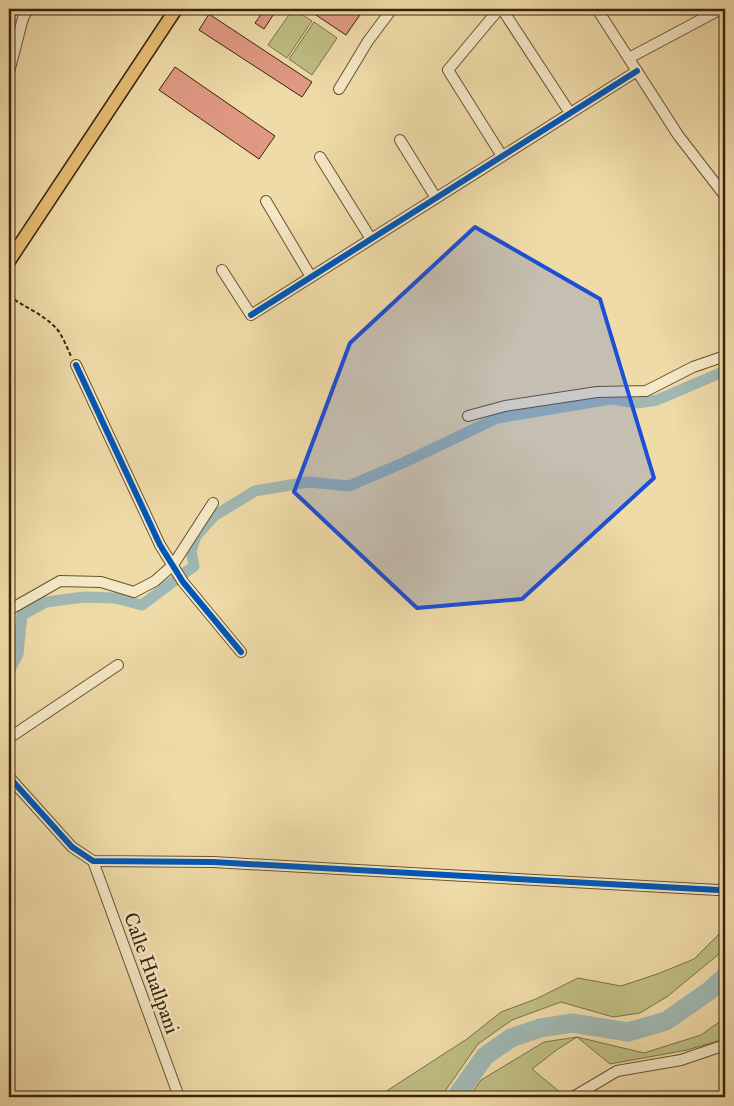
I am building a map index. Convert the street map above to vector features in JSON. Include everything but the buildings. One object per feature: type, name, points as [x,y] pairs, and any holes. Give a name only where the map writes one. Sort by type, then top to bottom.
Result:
[{"type":"main road","points":[[9,261],[176,9]]},
{"type":"street","points":[[18,9],[23,18]]},
{"type":"street","points":[[9,72],[23,18],[28,9]]},
{"type":"street","points":[[339,89],[368,41],[392,9]]},
{"type":"street","points":[[502,156],[448,70],[500,9],[570,113]]},
{"type":"street","points":[[597,9],[678,135],[725,196]]},
{"type":"street","points":[[629,58],[720,9]]},
{"type":"street","points":[[222,270],[251,315],[637,71]]},
{"type":"street","points":[[400,140],[436,198]]},
{"type":"street","points":[[320,157],[371,240]]},
{"type":"street","points":[[266,201],[311,277]]},
{"type":"street","points":[[468,416],[506,406],[597,392],[646,391],[693,367],[725,356]]},
{"type":"street","points":[[76,365],[160,544],[184,582],[241,652]]},
{"type":"street","points":[[9,610],[60,581],[101,582],[134,592],[175,569],[214,503]]},
{"type":"street","points":[[9,738],[118,665]]},
{"type":"street","points":[[9,777],[72,847],[92,861],[213,862],[672,888],[718,890],[725,888]]},
{"type":"street","name":"Calle Huallpani","points":[[92,861],[179,1097]]},
{"type":"street","points":[[573,1097],[617,1071],[681,1060],[725,1045]]},
{"type":"path","points":[[9,296],[41,316],[57,329],[76,365]]},
{"type":"highlighted area","points":[[475,227],[600,299],[654,478],[522,599],[417,608],[294,492],[350,343]]},
{"type":"shaded area","points":[[293,9],[312,21],[287,58],[268,45]]},
{"type":"shaded area","points":[[314,22],[337,38],[312,75],[289,59]]},
{"type":"shaded area","points":[[725,928],[725,949],[668,996],[640,1013],[613,1017],[561,1002],[512,1020],[478,1044],[441,1097],[380,1097],[467,1039],[501,1012],[536,999],[578,978],[621,986],[660,973],[694,959]]},
{"type":"shaded area","points":[[725,1018],[725,1039],[687,1050],[610,1064],[577,1037],[644,1053],[701,1035]]},
{"type":"shaded area","points":[[577,1037],[532,1069],[561,1093],[555,1097],[469,1097],[481,1080],[544,1042]]},
{"type":"waterway","points":[[9,671],[18,654],[22,615],[46,602],[84,597],[115,598],[142,605],[194,566],[191,551],[196,536],[214,516],[255,491],[308,482],[349,486],[405,462],[497,418],[611,399],[638,403],[657,400],[725,371]]},
{"type":"waterway","points":[[456,1097],[485,1056],[511,1038],[540,1028],[572,1023],[628,1032],[666,1021],[709,991],[725,977]]},
{"type":"cycle path","points":[[251,315],[637,71]]},
{"type":"cycle path","points":[[76,365],[160,545],[183,582],[241,652]]},
{"type":"cycle path","points":[[9,777],[72,847],[93,861],[213,862],[718,890],[725,888]]}]
